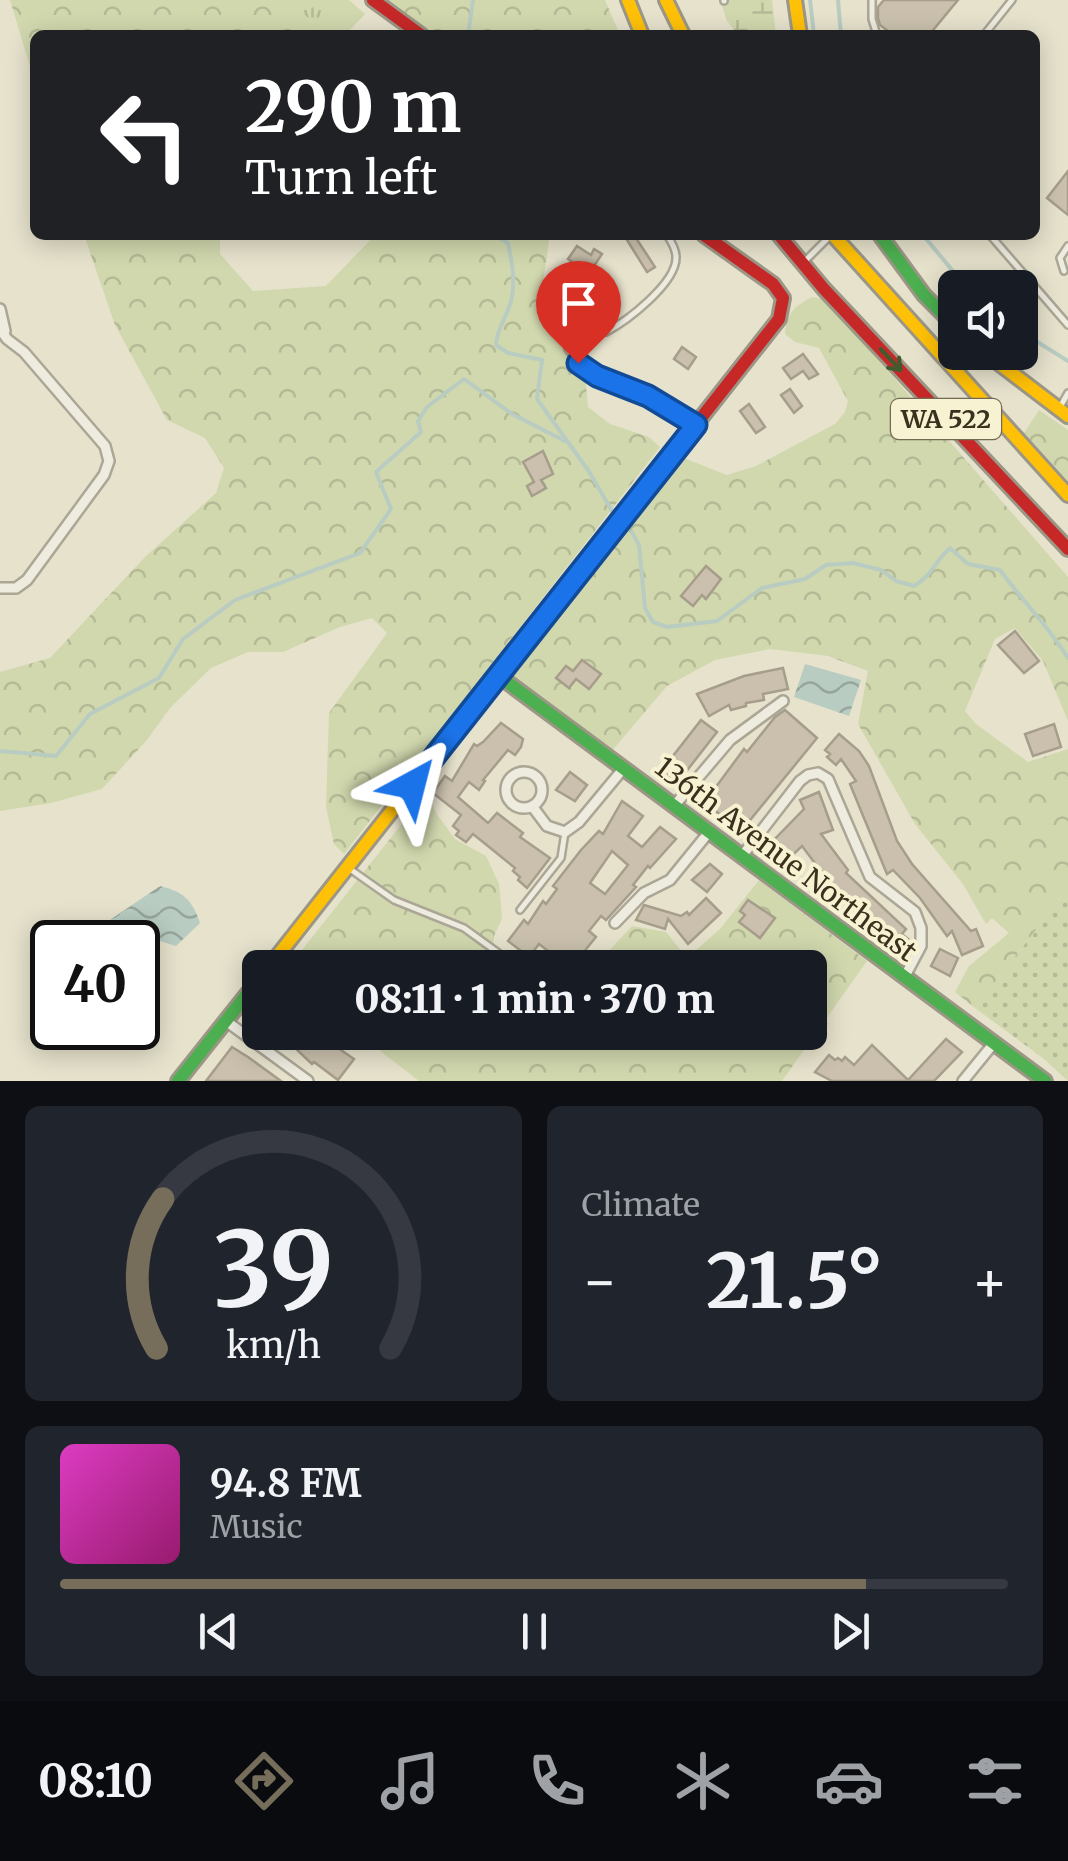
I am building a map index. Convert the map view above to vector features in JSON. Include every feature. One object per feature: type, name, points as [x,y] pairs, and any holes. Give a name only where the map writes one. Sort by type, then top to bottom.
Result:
[{"type":"main road","points":[[372,0],[413,30]]},
{"type":"main road","points":[[628,0],[640,30]]},
{"type":"main road","points":[[666,0],[681,30]]},
{"type":"main road","points":[[796,0],[799,30]]},
{"type":"main road","points":[[282,950],[778,319],[783,298],[773,284],[711,240]]},
{"type":"main road","name":"WA 522","points":[[783,240],[824,289],[1068,549]]},
{"type":"main road","name":"WA 522","points":[[837,240],[1068,495]]},
{"type":"main road","points":[[884,240],[938,308]]},
{"type":"main road","points":[[1007,370],[1063,413]]},
{"type":"main road","name":"136th Avenue Northeast","points":[[499,676],[1045,1081]]},
{"type":"main road","points":[[178,1081],[242,1000]]},
{"type":"street","points":[[0,309],[7,339],[0,349]]},
{"type":"street","points":[[0,329],[106,446],[109,462],[104,475],[27,580],[16,588],[0,588]]},
{"type":"street","points":[[674,806],[730,740],[783,700]]},
{"type":"street","points":[[532,806],[548,826],[565,832],[623,769]]},
{"type":"street","points":[[519,772],[531,773],[540,781],[542,793],[532,806],[519,807],[507,796],[507,784],[519,772]]},
{"type":"street","points":[[742,856],[808,775],[818,773],[828,779],[870,877],[916,912],[922,946],[904,978]]},
{"type":"street","points":[[615,923],[644,893],[670,880],[709,832]]},
{"type":"street","points":[[226,1020],[308,1081]]},
{"type":"street","points":[[963,1081],[994,1044]]},
{"type":"lane","points":[[872,0],[875,30]]},
{"type":"lane","points":[[988,30],[1012,0]]},
{"type":"lane","points":[[606,332],[658,291],[672,274],[676,257],[669,240]]},
{"type":"lane","points":[[802,263],[827,240]]},
{"type":"lane","points":[[994,240],[1068,325]]},
{"type":"lane","points":[[1064,271],[1060,258],[1068,246]]},
{"type":"lane","points":[[567,299],[568,349],[578,363],[597,376],[648,396],[696,425]]},
{"type":"lane","points":[[1063,413],[1068,394]]},
{"type":"lane","points":[[520,910],[562,858],[565,832]]},
{"type":"lane","points":[[348,867],[394,900],[464,928],[494,950]]},
{"type":"green space","points":[[10,0],[292,0],[318,30],[30,30],[30,66]]},
{"type":"green space","points":[[292,0],[349,0],[365,14],[350,30],[318,30]]},
{"type":"green space","points":[[377,0],[605,0],[618,30],[417,30]]},
{"type":"green space","points":[[728,0],[772,0],[775,30],[734,30],[722,6]]},
{"type":"green space","points":[[86,240],[220,240],[220,254],[253,291],[326,286],[370,240],[549,240],[542,289],[573,331],[585,371],[588,407],[610,424],[649,437],[660,447],[344,854],[334,844],[326,807],[329,713],[387,633],[372,618],[340,627],[283,652],[248,652],[211,668],[170,708],[102,789],[0,811],[0,672],[50,658],[145,557],[216,493],[224,468],[205,438],[167,420],[115,325]]},
{"type":"green space","points":[[812,297],[826,300],[1068,577],[1068,721],[1043,661],[1015,628],[995,639],[965,711],[976,724],[1028,762],[1068,749],[1068,889],[975,1008],[955,992],[969,966],[1009,933],[992,918],[986,924],[963,884],[915,824],[858,724],[868,671],[828,656],[770,649],[715,660],[667,686],[610,753],[510,677],[681,457],[727,475],[756,466],[835,424],[845,412],[848,401],[819,348],[795,342],[785,334],[793,311]]},
{"type":"green space","points":[[1039,410],[1068,430],[1068,481],[1024,433]]},
{"type":"green space","points":[[427,792],[436,813],[455,839],[486,856],[499,884],[502,919],[493,950],[302,950]]},
{"type":"green space","points":[[759,880],[867,961],[827,1017],[827,950],[696,950],[720,929]]},
{"type":"green space","points":[[1068,889],[1068,1081],[975,1008]]},
{"type":"green space","points":[[632,926],[666,932],[681,950],[610,950]]},
{"type":"green space","points":[[379,1050],[804,1050],[782,1081],[419,1081]]},
{"type":"water","points":[[805,664],[861,680],[849,716],[794,697]]},
{"type":"water","points":[[160,886],[186,898],[200,923],[176,946],[160,941],[160,920],[110,920]]},
{"type":"building","points":[[884,0],[958,0],[933,30],[886,30],[880,25],[878,7]]},
{"type":"building","points":[[1068,171],[1068,215],[1047,198]]},
{"type":"building","points":[[627,240],[637,240],[655,267],[647,272]]},
{"type":"building","points":[[577,246],[591,255],[594,249],[602,254],[590,272],[603,280],[592,297],[575,285],[580,278],[573,274],[578,266],[568,259]]},
{"type":"building","points":[[682,347],[696,357],[688,369],[674,359]]},
{"type":"building","points":[[803,354],[818,374],[809,379],[803,371],[791,379],[783,368]]},
{"type":"building","points":[[790,389],[802,406],[794,413],[781,395]]},
{"type":"building","points":[[749,404],[765,427],[756,433],[740,411]]},
{"type":"building","points":[[543,451],[553,474],[541,480],[546,488],[532,496],[527,486],[534,482],[523,462]]},
{"type":"building","points":[[706,566],[721,579],[706,599],[702,595],[693,606],[681,596]]},
{"type":"building","points":[[1015,631],[1039,661],[1024,673],[998,645]]},
{"type":"building","points":[[582,660],[601,674],[589,689],[576,679],[569,688],[556,678],[566,666],[573,671]]},
{"type":"building","points":[[783,668],[788,689],[763,694],[764,700],[746,706],[731,710],[729,705],[709,716],[697,694],[744,676]]},
{"type":"building","points":[[785,710],[817,738],[742,830],[704,803],[744,749],[747,752]]},
{"type":"building","points":[[701,720],[717,732],[680,784],[662,770]]},
{"type":"building","points":[[501,723],[523,739],[521,747],[515,755],[508,750],[479,790],[469,782],[458,797],[488,823],[497,813],[523,833],[520,837],[550,858],[527,888],[518,880],[515,868],[473,834],[466,842],[456,835],[459,831],[453,826],[461,815],[433,793],[445,776],[452,781],[474,744],[483,742]]},
{"type":"building","points":[[1054,724],[1061,747],[1033,756],[1025,734]]},
{"type":"building","points":[[839,734],[869,766],[897,841],[912,864],[971,931],[976,929],[983,946],[962,955],[952,931],[947,936],[920,898],[893,870],[887,874],[850,784],[856,781],[841,759],[836,765],[827,757],[830,754],[825,750]]},
{"type":"building","points":[[570,772],[587,785],[575,801],[556,790]]},
{"type":"building","points":[[819,792],[833,830],[821,834],[848,870],[846,873],[906,929],[902,934],[908,939],[900,948],[848,907],[802,846],[784,863],[768,846],[804,809],[800,800]]},
{"type":"building","points":[[622,801],[643,816],[628,836],[642,847],[660,827],[676,839],[648,866],[633,885],[636,887],[606,920],[601,916],[589,931],[596,937],[585,950],[547,950],[539,944],[534,950],[520,950],[508,941],[524,920],[528,924],[543,901],[546,904],[557,889],[553,886],[599,831],[603,834]],"holes":[[[612,851],[628,865],[605,894],[590,883]]]},
{"type":"building","points":[[710,864],[722,874],[707,892],[692,880]]},
{"type":"building","points":[[706,898],[721,913],[688,944],[668,919],[665,929],[636,920],[644,905],[681,916],[687,912],[689,915]]},
{"type":"building","points":[[748,900],[775,918],[760,938],[739,922],[745,915],[740,911]]},
{"type":"building","points":[[940,949],[958,958],[950,976],[931,966]]},
{"type":"building","points":[[946,1039],[962,1052],[934,1081],[832,1081],[815,1072],[829,1055],[842,1061],[845,1057],[854,1065],[872,1045],[908,1080]]},
{"type":"building","points":[[232,1047],[248,1057],[281,1081],[206,1081]]},
{"type":"building","points":[[297,1050],[341,1050],[354,1059],[338,1080]]},
{"type":"waterway","points":[[469,30],[473,0]]},
{"type":"waterway","points":[[810,0],[813,30]]},
{"type":"waterway","points":[[838,0],[841,30]]},
{"type":"waterway","points":[[503,240],[508,243],[513,283],[496,345],[508,353],[542,360],[537,399],[588,470],[615,516]]},
{"type":"waterway","points":[[927,240],[952,270]]},
{"type":"waterway","points":[[1038,342],[1068,361]]},
{"type":"waterway","points":[[0,751],[56,756],[90,714],[159,678],[183,639],[235,600],[360,553],[391,509],[376,472],[421,432],[418,421],[427,407],[464,379],[512,414],[565,441]]},
{"type":"waterway","points":[[632,532],[639,545],[645,608],[653,622],[667,627],[717,621],[762,588],[805,579],[826,565],[853,563],[881,570],[896,581],[914,586],[950,548],[968,564],[1000,570],[1068,658]]},
{"type":"traffic: fast","points":[[884,240],[938,309]]},
{"type":"traffic: fast","points":[[499,676],[1045,1081]]},
{"type":"traffic: fast","points":[[178,1081],[242,1001]]},
{"type":"traffic: slow","points":[[628,0],[640,30]]},
{"type":"traffic: slow","points":[[666,0],[681,30]]},
{"type":"traffic: slow","points":[[795,0],[799,30]]},
{"type":"traffic: slow","points":[[838,240],[1068,495]]},
{"type":"traffic: slow","points":[[1008,370],[1068,416]]},
{"type":"traffic: slow","points":[[282,950],[568,587]]},
{"type":"traffic: jam","points":[[373,0],[414,30]]},
{"type":"traffic: jam","points":[[568,587],[779,319],[783,298],[773,284],[711,240]]},
{"type":"traffic: jam","points":[[783,240],[824,289],[1068,549]]},
{"type":"route","points":[[412,785],[696,425],[648,396],[597,376],[578,363]]}]
